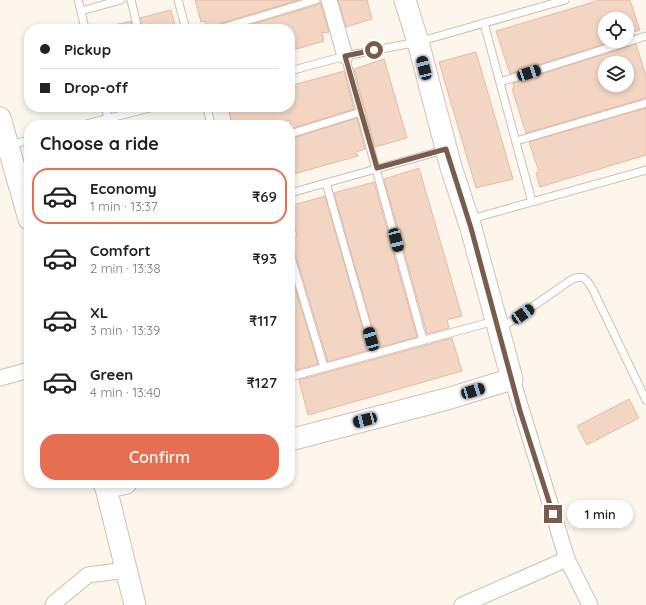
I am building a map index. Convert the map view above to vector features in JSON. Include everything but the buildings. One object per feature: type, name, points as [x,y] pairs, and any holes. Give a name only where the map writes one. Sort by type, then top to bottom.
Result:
[{"type":"street","points":[[329,0],[345,56]]},
{"type":"street","points":[[405,0],[512,379],[567,559],[590,605]]},
{"type":"street","points":[[0,118],[4,147],[24,204]]},
{"type":"street","points":[[0,378],[24,371]]},
{"type":"street","points":[[295,437],[447,399],[512,379]]},
{"type":"street","points":[[106,488],[135,605]]},
{"type":"street","points":[[462,605],[567,559]]},
{"type":"street","points":[[54,605],[54,602],[88,575],[126,570]]},
{"type":"lane","points":[[78,0],[84,24]]},
{"type":"lane","points":[[81,11],[120,0]]},
{"type":"lane","points":[[131,0],[137,24]]},
{"type":"lane","points":[[178,0],[185,24]]},
{"type":"lane","points":[[236,24],[316,0]]},
{"type":"lane","points":[[295,70],[345,56],[418,42],[565,0]]},
{"type":"lane","points":[[484,23],[532,202]]},
{"type":"lane","points":[[500,82],[646,36]]},
{"type":"lane","points":[[345,56],[423,340]]},
{"type":"lane","points":[[516,141],[646,103]]},
{"type":"lane","points":[[112,120],[138,112]]},
{"type":"lane","points":[[295,132],[361,112]]},
{"type":"lane","points":[[4,147],[24,141]]},
{"type":"lane","points":[[295,192],[446,149]]},
{"type":"lane","points":[[468,220],[646,170]]},
{"type":"lane","points":[[326,183],[375,354]]},
{"type":"lane","points":[[295,271],[324,367]]},
{"type":"lane","points":[[295,376],[423,340],[497,325],[578,277],[584,278],[588,281],[593,290],[646,400]]},
{"type":"route","points":[[374,50],[345,56],[377,168],[446,149],[471,228],[520,411],[553,514]]}]
